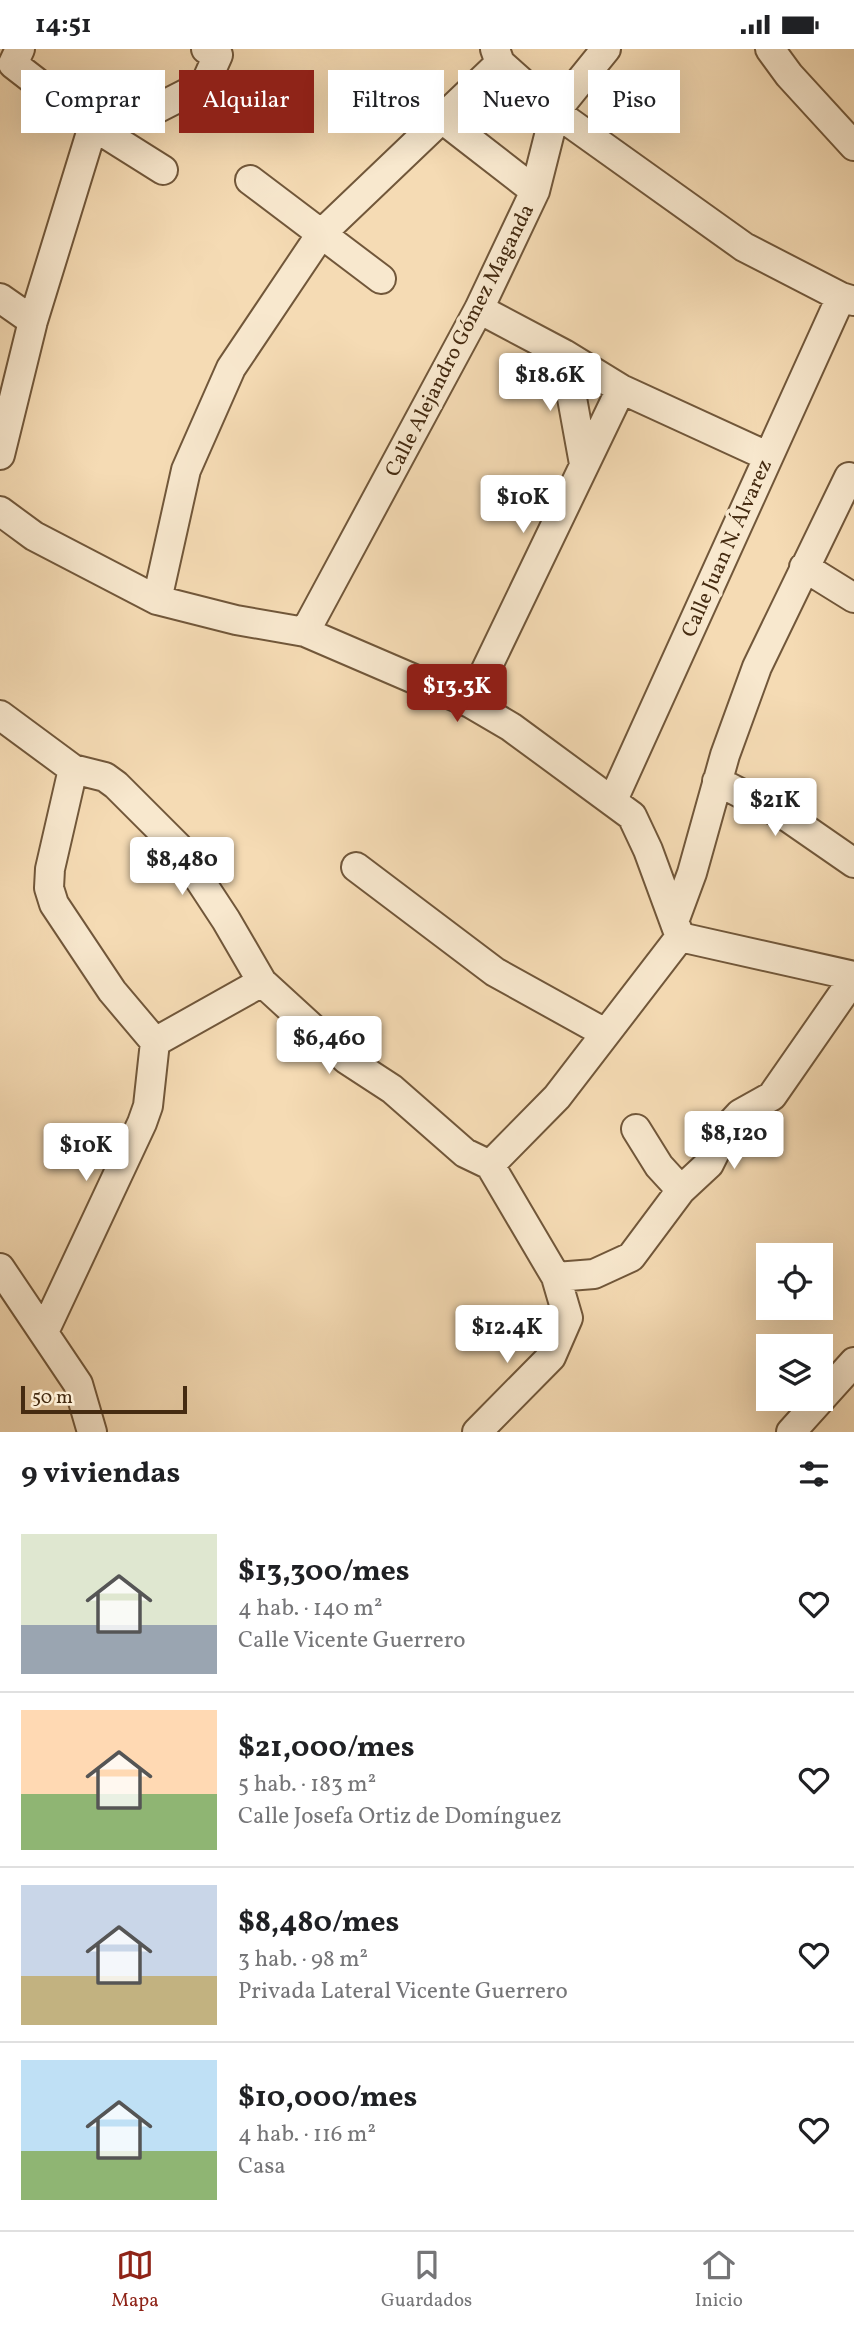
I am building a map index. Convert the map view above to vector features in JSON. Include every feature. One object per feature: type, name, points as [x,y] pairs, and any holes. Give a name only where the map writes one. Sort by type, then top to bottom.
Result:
[{"type":"street","points":[[165,105],[205,85],[218,55],[206,49]]},
{"type":"street","name":"Calle Alejandro Gómez Maganda","points":[[574,89],[606,49]]},
{"type":"street","points":[[770,49],[789,75],[854,146]]},
{"type":"street","points":[[11,56],[27,70]]},
{"type":"street","points":[[444,115],[497,56],[512,70]]},
{"type":"street","points":[[444,120],[535,191]]},
{"type":"street","points":[[574,126],[744,247],[848,299]]},
{"type":"street","points":[[0,455],[33,321],[91,133]]},
{"type":"street","points":[[104,133],[163,170]]},
{"type":"street","points":[[157,600],[186,470],[231,368],[321,233],[425,133]]},
{"type":"street","name":"Calle Alejandro Gómez Maganda","points":[[304,632],[479,309],[535,191],[550,133]]},
{"type":"street","points":[[250,180],[381,279]]},
{"type":"street","points":[[0,298],[33,321]]},
{"type":"street","name":"Calle Juan N. Álvarez","points":[[613,800],[767,456],[848,299]]},
{"type":"street","points":[[479,309],[564,354],[621,389],[767,456]]},
{"type":"street","points":[[564,354],[584,464]]},
{"type":"street","points":[[470,703],[621,389]]},
{"type":"street","points":[[490,1165],[557,1097],[677,928],[717,781],[757,667],[849,477]]},
{"type":"street","points":[[0,511],[34,536],[157,600],[236,620],[304,632],[470,703],[511,727],[632,816],[648,850],[677,928]]},
{"type":"street","points":[[804,567],[854,598]]},
{"type":"street","points":[[0,715],[73,769],[105,777],[116,785],[178,847],[226,920],[262,982],[346,1059],[391,1089],[466,1153],[490,1165],[556,1277],[568,1318],[551,1357],[477,1432]]},
{"type":"street","points":[[44,1332],[142,1123],[148,1106],[155,1042],[112,991],[54,904],[49,888],[50,869],[73,769]]},
{"type":"street","points":[[717,781],[789,818],[854,863]]},
{"type":"street","points":[[356,867],[495,972],[605,1033]]},
{"type":"street","points":[[556,1277],[594,1274],[631,1257],[681,1190],[709,1164],[727,1128],[740,1114],[772,1096],[854,977],[677,928]]},
{"type":"street","points":[[155,1042],[262,982]]},
{"type":"street","points":[[635,1129],[659,1167],[681,1190]]},
{"type":"street","points":[[5,1289],[44,1332],[78,1384],[92,1432]]},
{"type":"street","points":[[791,1432],[854,1362]]}]
